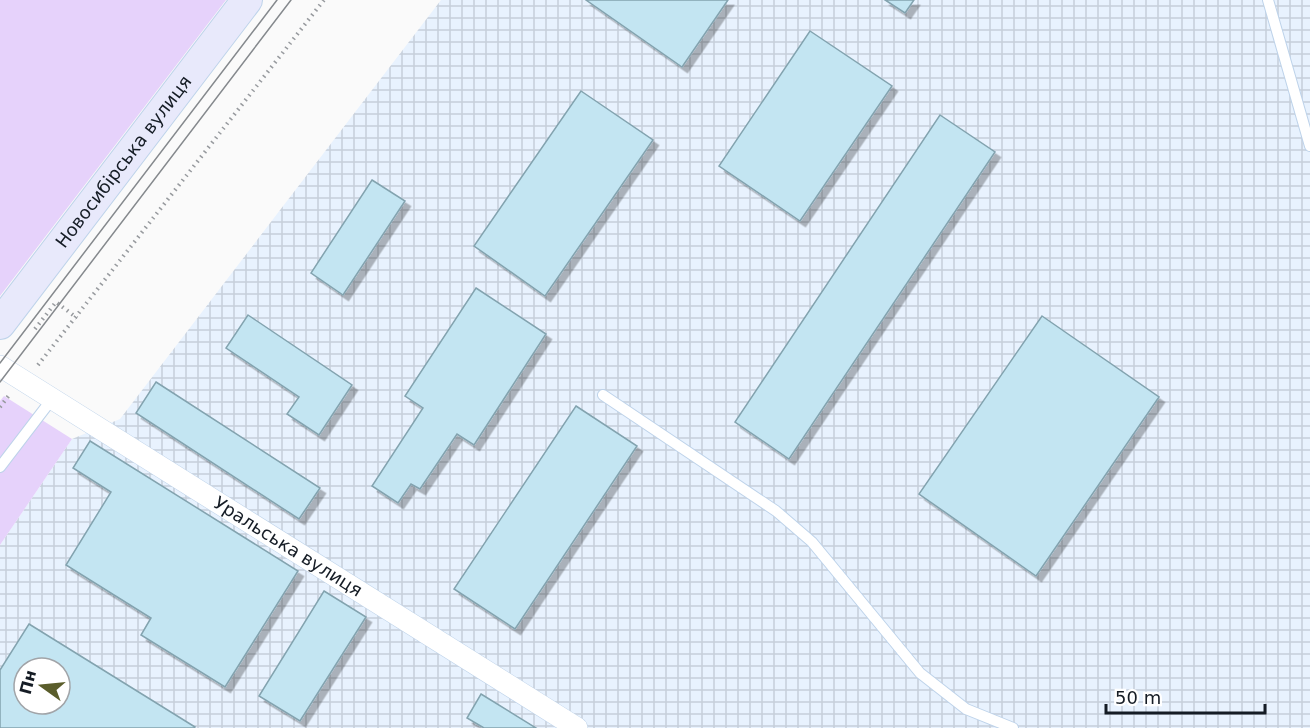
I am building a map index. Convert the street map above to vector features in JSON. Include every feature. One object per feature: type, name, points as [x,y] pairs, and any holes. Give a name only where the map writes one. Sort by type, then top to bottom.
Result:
[{"type":"main road","name":"Новосибірська вулиця","points":[[0,324],[247,0]]},
{"type":"street","name":"Уральська вулиця","points":[[0,366],[577,728]]},
{"type":"lane","points":[[1268,0],[1310,146]]},
{"type":"lane","points":[[603,395],[776,511],[812,542],[920,674],[966,709],[1013,728]]},
{"type":"lane","points":[[0,467],[52,399]]},
{"type":"path","points":[[21,379],[44,360],[324,0]]},
{"type":"path","points":[[35,329],[56,302],[77,318]]},
{"type":"shaded area","points":[[0,0],[226,0],[0,296]]},
{"type":"shaded area","points":[[441,0],[1310,0],[1310,728],[0,728],[0,545],[72,439],[120,419]]},
{"type":"shaded area","points":[[4,396],[72,439],[0,545],[0,401]]},
{"type":"building","points":[[586,0],[728,0],[682,67]]},
{"type":"building","points":[[885,0],[914,0],[905,13]]},
{"type":"building","points":[[810,31],[892,86],[800,221],[719,166]]},
{"type":"building","points":[[581,91],[653,140],[545,296],[474,246]]},
{"type":"building","points":[[940,115],[995,152],[789,459],[735,422]]},
{"type":"building","points":[[372,180],[405,201],[343,295],[311,273]]},
{"type":"building","points":[[476,288],[546,334],[474,445],[457,434],[420,489],[411,484],[398,503],[372,486],[423,408],[405,396]]},
{"type":"building","points":[[248,315],[352,385],[319,435],[287,414],[299,397],[226,348]]},
{"type":"building","points":[[1042,316],[1159,397],[1036,576],[919,494]]},
{"type":"building","points":[[156,382],[320,488],[299,519],[136,413]]},
{"type":"building","points":[[576,406],[637,446],[515,629],[454,589]]},
{"type":"building","points":[[90,441],[298,571],[225,687],[141,635],[151,618],[66,565],[111,492],[73,468]]},
{"type":"building","points":[[324,591],[366,617],[300,721],[259,696]]},
{"type":"building","points":[[29,624],[195,727],[194,728],[0,728],[0,670]]},
{"type":"building","points":[[481,694],[536,728],[484,728],[467,718]]},
{"type":"tram line","points":[[0,363],[277,0]]},
{"type":"tram line","points":[[0,382],[291,0]]}]
